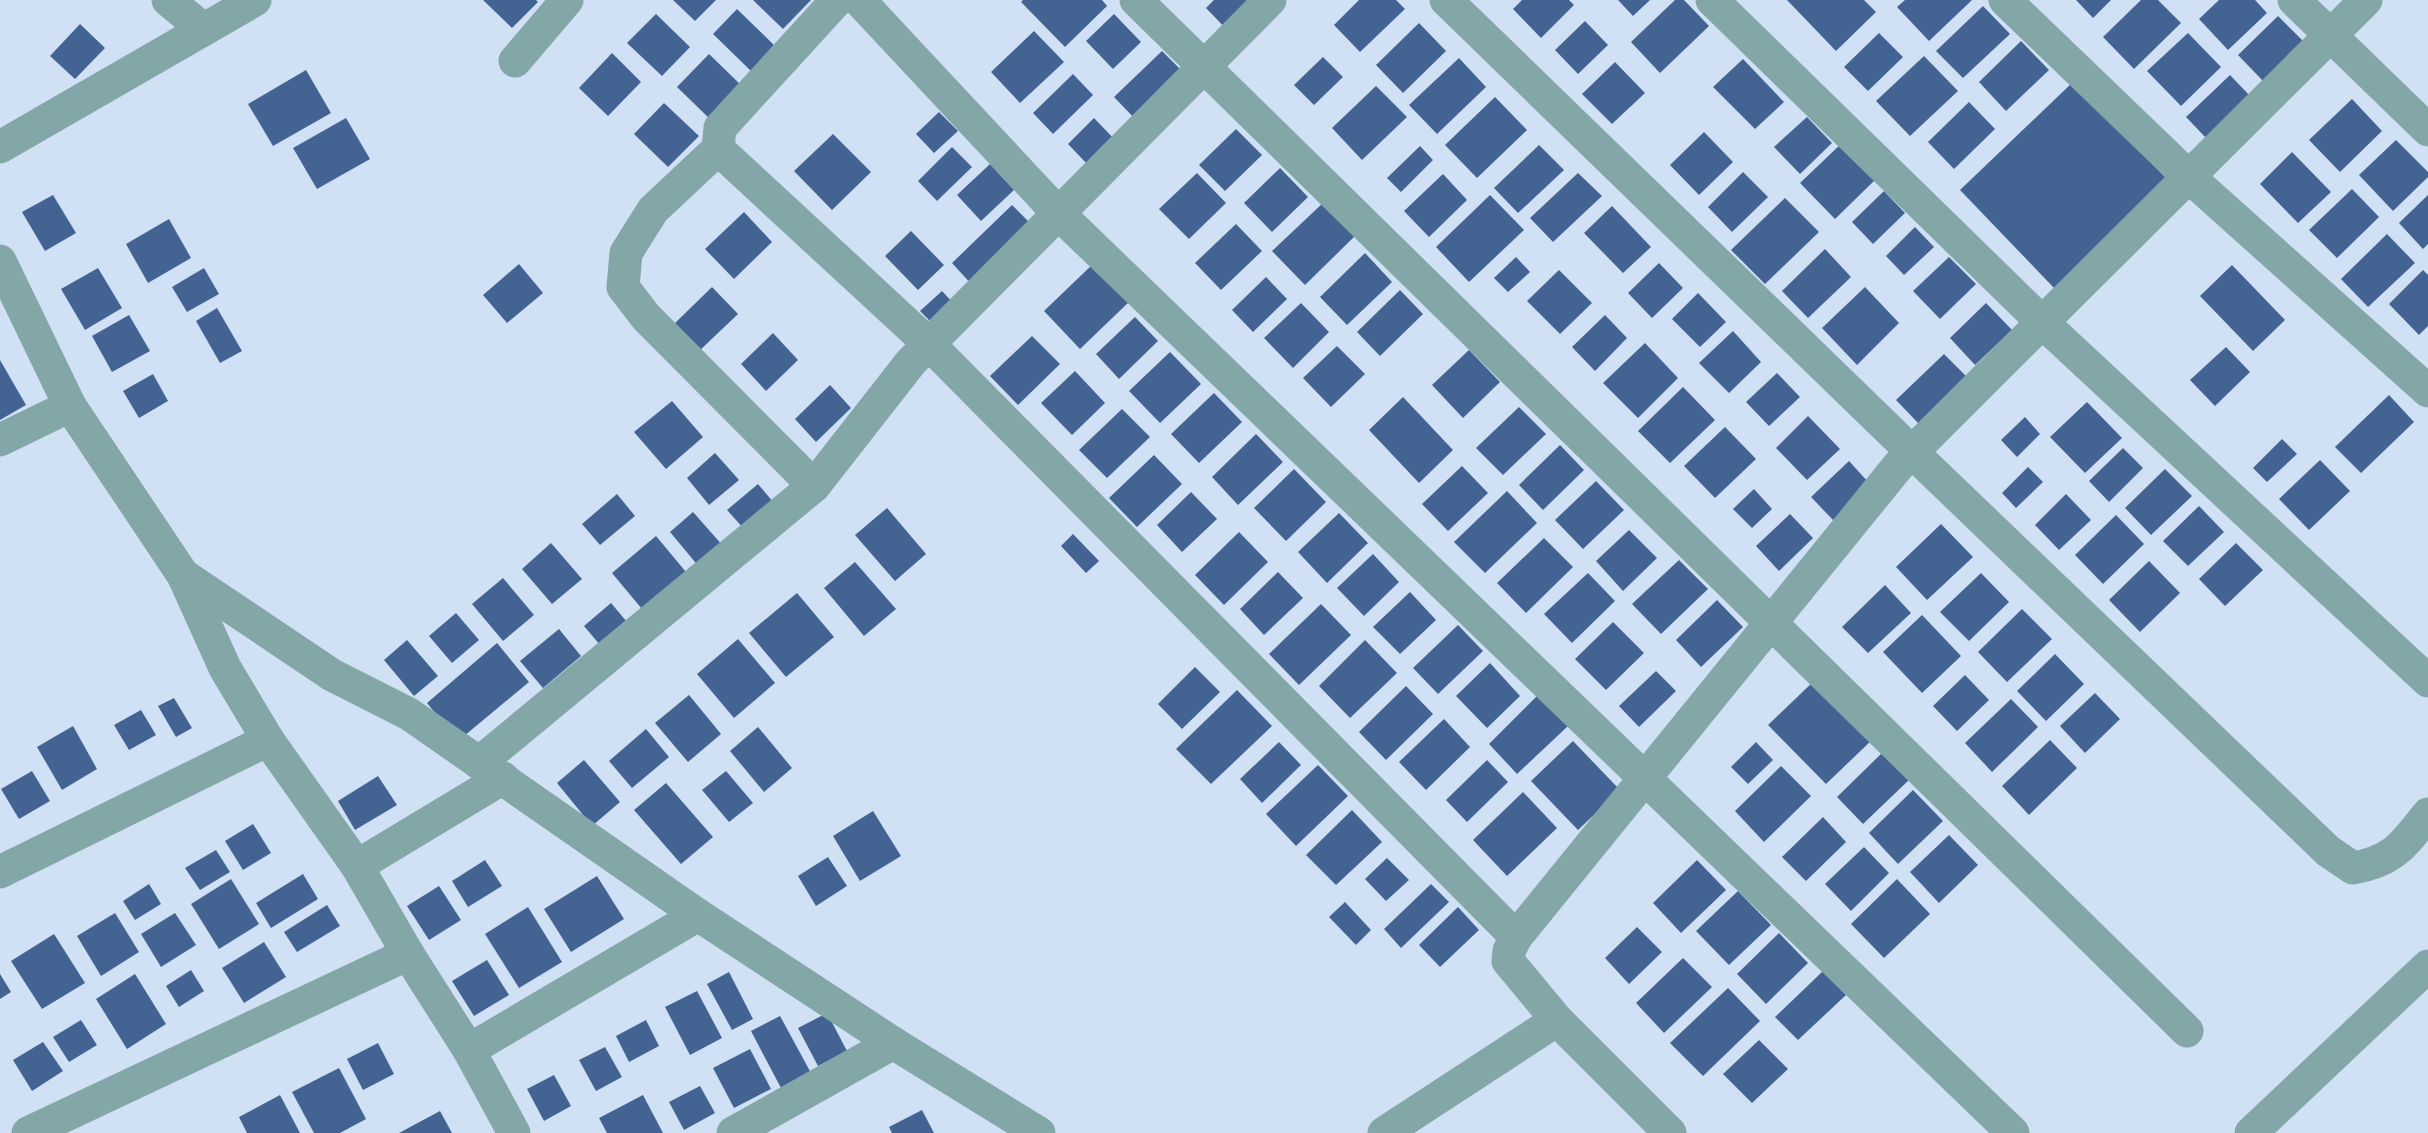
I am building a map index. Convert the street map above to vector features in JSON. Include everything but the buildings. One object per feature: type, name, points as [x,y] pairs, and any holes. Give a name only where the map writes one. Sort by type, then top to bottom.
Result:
[{"type":"street","points":[[168,0],[203,29]]},
{"type":"street","points":[[0,147],[255,0]]},
{"type":"street","points":[[515,62],[567,0]]},
{"type":"street","points":[[814,486],[646,317],[623,287],[626,253],[653,210],[717,149],[720,128],[837,0]]},
{"type":"street","points":[[859,0],[1058,213],[2013,1133]]},
{"type":"street","points":[[1136,0],[2187,1031]]},
{"type":"street","points":[[357,866],[491,770],[814,486],[911,362],[1270,0]]},
{"type":"street","points":[[1446,0],[1912,452],[2336,857],[2353,868],[2375,864],[2401,849],[2428,814]]},
{"type":"street","points":[[1712,0],[2042,322],[2428,681]]},
{"type":"street","points":[[2005,0],[2188,177],[2428,391]]},
{"type":"street","points":[[2294,0],[2428,130]]},
{"type":"street","points":[[1670,1133],[1557,1020],[1508,961],[1509,951],[1516,937],[1912,452],[2366,0]]},
{"type":"street","points":[[717,149],[930,344],[1516,937]]},
{"type":"street","points":[[0,261],[70,406],[183,575],[225,668],[268,740],[357,866],[408,954],[469,1050],[514,1133]]},
{"type":"street","points":[[0,440],[70,406]]},
{"type":"street","points":[[183,575],[332,675],[409,714],[698,915],[893,1043],[1039,1133]]},
{"type":"street","points":[[0,872],[268,740]]},
{"type":"street","points":[[469,1050],[698,915]]},
{"type":"street","points":[[28,1133],[408,954]]},
{"type":"street","points":[[2251,1133],[2428,966]]},
{"type":"street","points":[[1384,1133],[1557,1020]]},
{"type":"street","points":[[733,1133],[893,1043]]}]
